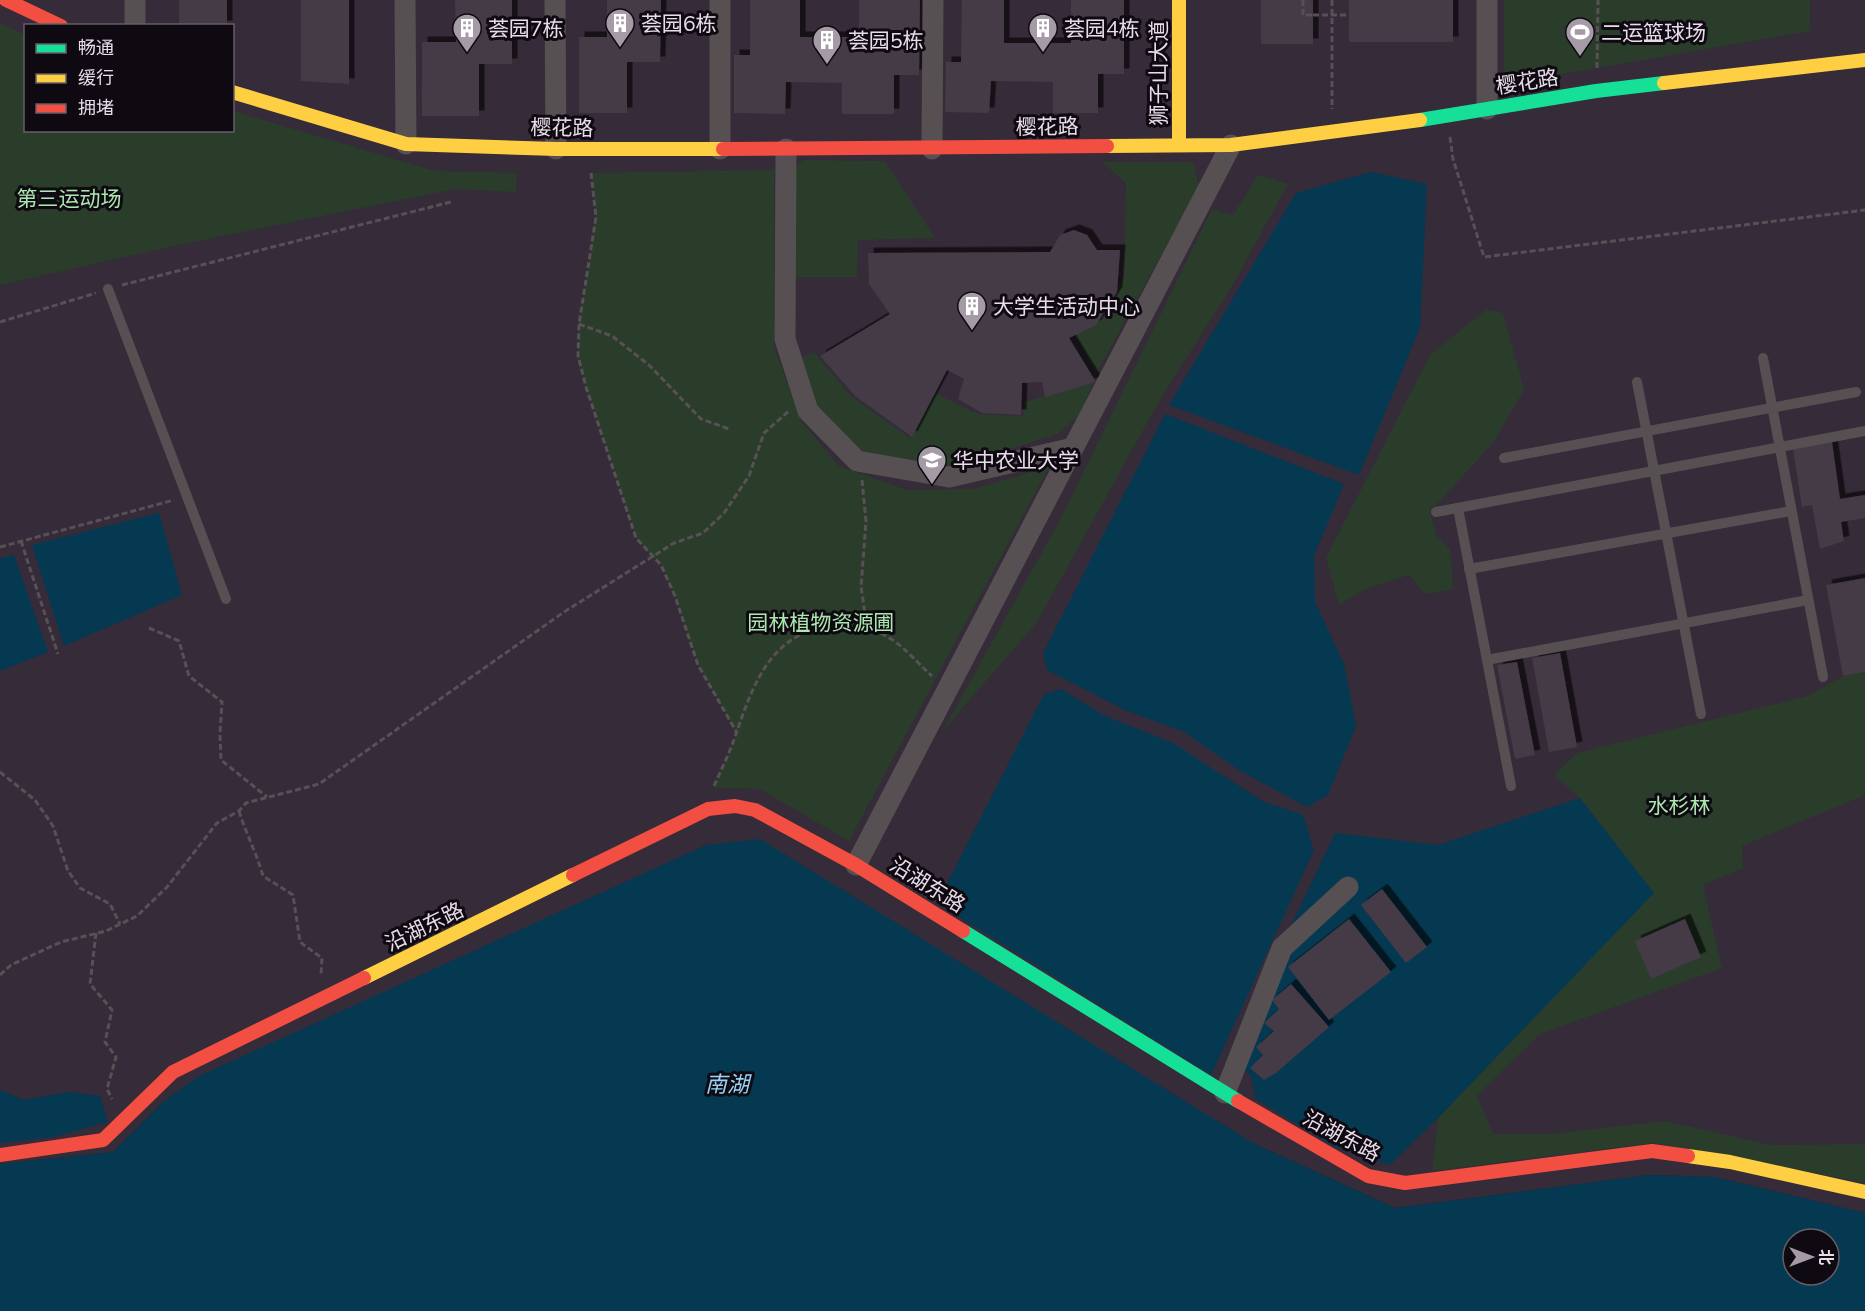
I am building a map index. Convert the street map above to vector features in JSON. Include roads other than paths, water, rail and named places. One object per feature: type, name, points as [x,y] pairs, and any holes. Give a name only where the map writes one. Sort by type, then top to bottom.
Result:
[{"type":"street","points":[[6,0],[58,24]]},
{"type":"street","points":[[135,0],[135,24]]},
{"type":"street","points":[[405,0],[406,144]]},
{"type":"street","points":[[555,0],[556,149]]},
{"type":"street","points":[[720,0],[720,149]]},
{"type":"street","points":[[932,149],[933,0]]},
{"type":"street","name":"狮子山大道","points":[[1179,0],[1179,145]]},
{"type":"street","points":[[1486,109],[1487,0]]},
{"type":"street","name":"樱花路","points":[[234,93],[406,144],[556,149],[932,149],[1231,145],[1448,116],[1596,91],[1865,60]]},
{"type":"street","points":[[856,865],[1231,145]]},
{"type":"street","points":[[786,149],[785,339],[808,411],[857,461],[950,477],[1073,447]]},
{"type":"street","name":"沿湖东路","points":[[0,1155],[103,1140],[173,1072],[708,809],[735,806],[755,810],[856,865],[1225,1093],[1368,1176],[1405,1183],[1652,1151],[1730,1162],[1865,1192]]},
{"type":"street","points":[[1225,1093],[1282,948],[1348,887]]},
{"type":"lane","points":[[108,289],[226,599]]},
{"type":"lane","points":[[1763,358],[1822,677]]},
{"type":"lane","points":[[1637,382],[1701,714]]},
{"type":"lane","points":[[1504,458],[1856,392]]},
{"type":"lane","points":[[1436,512],[1865,431]]},
{"type":"lane","points":[[1458,508],[1511,786]]},
{"type":"lane","points":[[1469,568],[1791,510]]},
{"type":"lane","points":[[1487,660],[1808,600]]},
{"type":"water","points":[[1371,172],[1427,184],[1420,328],[1359,475],[1169,405],[1296,193]]},
{"type":"water","points":[[1165,414],[1344,484],[1314,556],[1315,602],[1344,664],[1356,726],[1328,795],[1307,807],[1242,772],[1184,732],[1125,710],[1047,670],[1043,653]]},
{"type":"water","points":[[159,513],[182,595],[64,646],[32,545]]},
{"type":"water","points":[[14,555],[48,652],[0,671],[0,558]]},
{"type":"water","points":[[1061,689],[1103,715],[1173,743],[1262,801],[1303,815],[1314,850],[1211,1075],[937,903],[1044,694]]},
{"type":"water","points":[[1580,798],[1654,893],[1390,1165],[1335,1147],[1256,1099],[1251,1076],[1233,1061],[1281,947],[1335,833],[1438,845]]},
{"type":"water","name":"南湖","points":[[760,839],[1253,1143],[1395,1208],[1649,1175],[1715,1177],[1865,1213],[1865,1311],[0,1311],[0,1164],[113,1152],[163,1102],[197,1077],[706,845]]},
{"type":"water","points":[[0,1090],[24,1100],[68,1092],[100,1096],[108,1122],[53,1137],[0,1143]]},
{"type":"place","name":"荟园6栋","points":[[620,48]]},
{"type":"place","name":"荟园7栋","points":[[467,54]]},
{"type":"place","name":"荟园4栋","points":[[1043,54]]},
{"type":"place","name":"二运篮球场","points":[[1580,58]]},
{"type":"place","name":"荟园5栋","points":[[827,66]]},
{"type":"place","name":"大学生活动中心","points":[[972,332]]},
{"type":"place","name":"华中农业大学","points":[[932,486]]},
{"type":"park label","name":"第三运动场","points":[[69,198]]},
{"type":"park label","name":"园林植物资源圃","points":[[821,622]]},
{"type":"park label","name":"水杉林","points":[[1679,805]]}]
